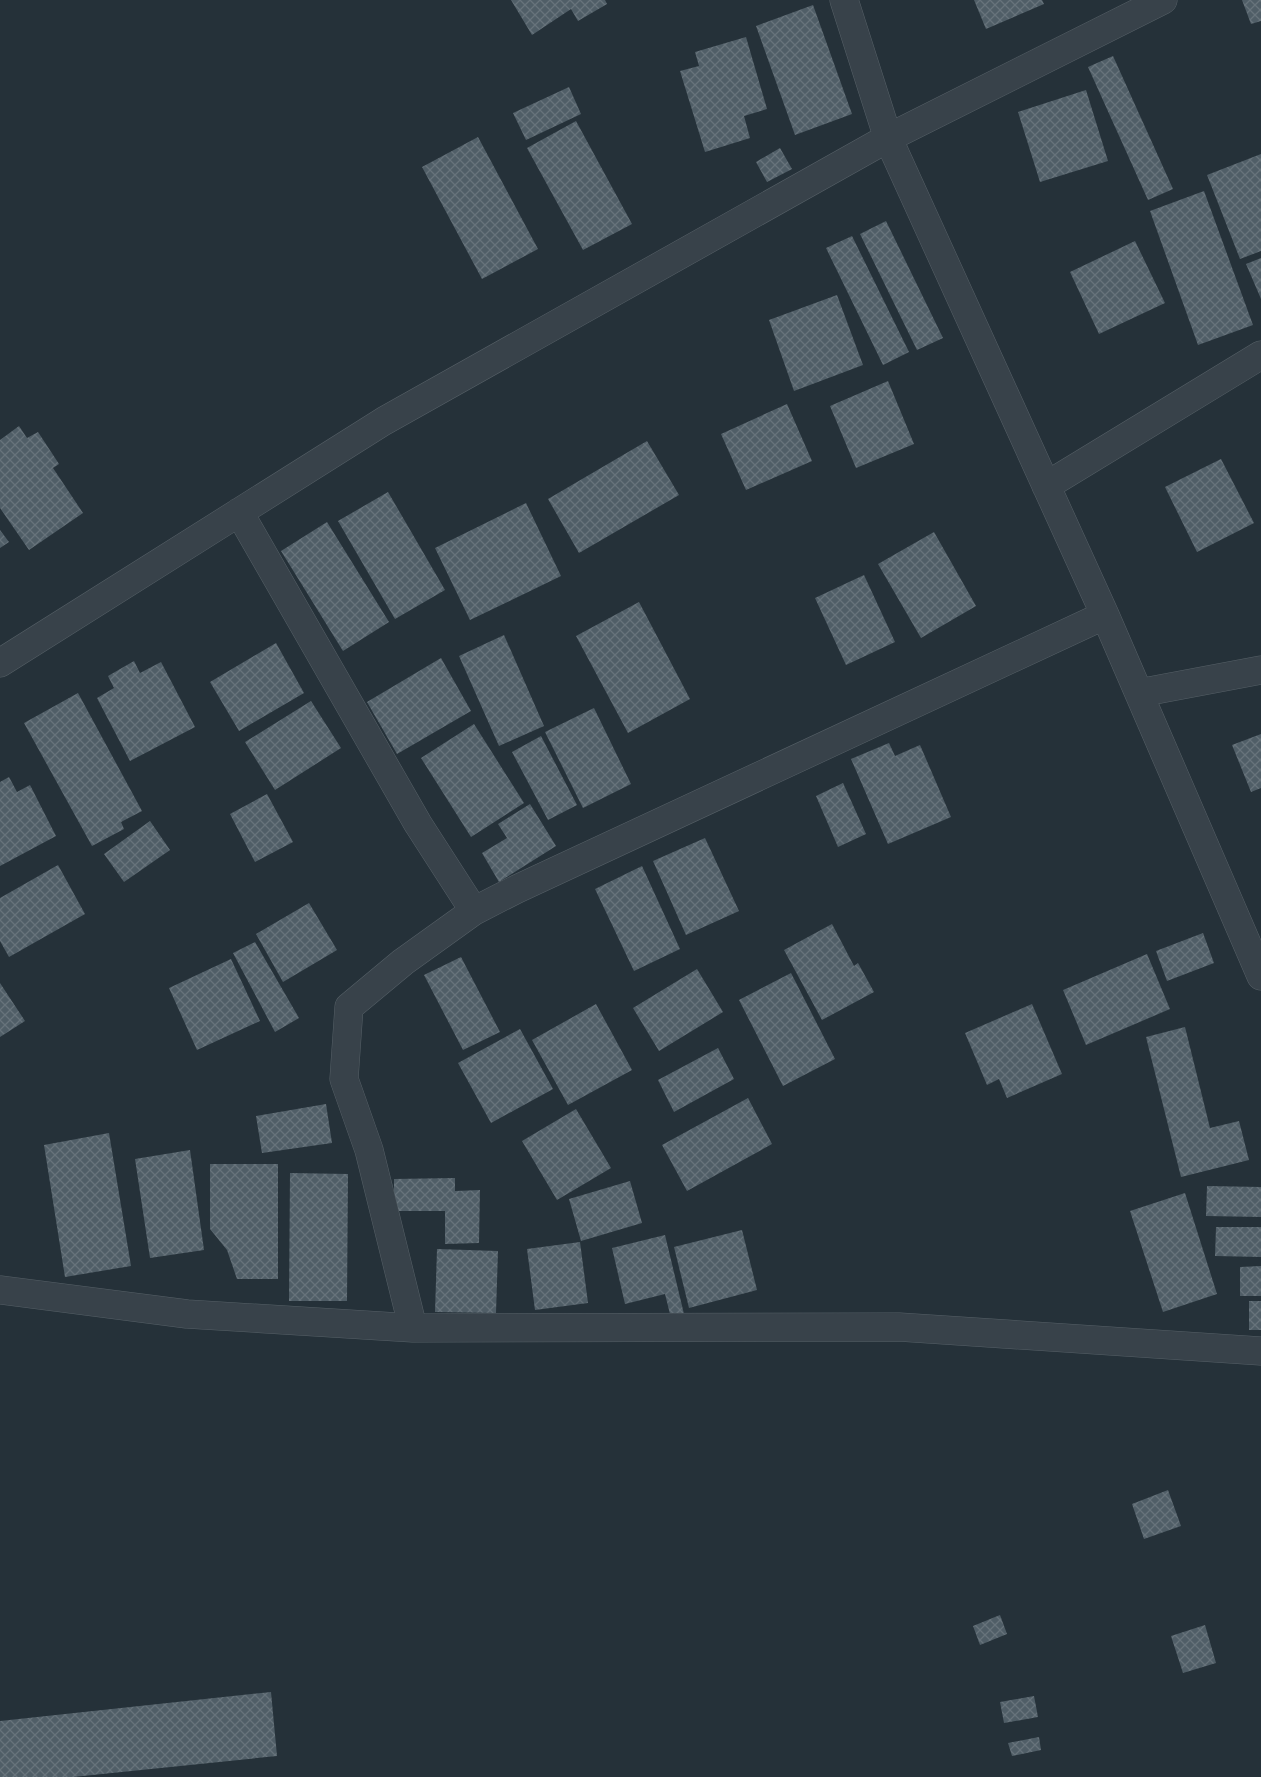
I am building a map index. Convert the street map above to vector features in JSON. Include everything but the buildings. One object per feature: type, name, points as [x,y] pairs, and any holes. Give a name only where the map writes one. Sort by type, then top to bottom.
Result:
[{"type":"street","points":[[844,0],[888,138],[1105,615],[1261,976]]},
{"type":"street","points":[[0,663],[384,421],[888,138],[1163,0]]},
{"type":"street","points":[[1046,486],[1261,355]]},
{"type":"street","points":[[239,512],[418,824],[474,911]]},
{"type":"street","points":[[413,1328],[369,1150],[344,1079],[348,1007],[403,962],[474,911],[517,888],[1105,615]]},
{"type":"street","points":[[1139,693],[1261,670]]},
{"type":"street","points":[[0,1290],[188,1314],[413,1328],[899,1327],[1261,1351]]}]
